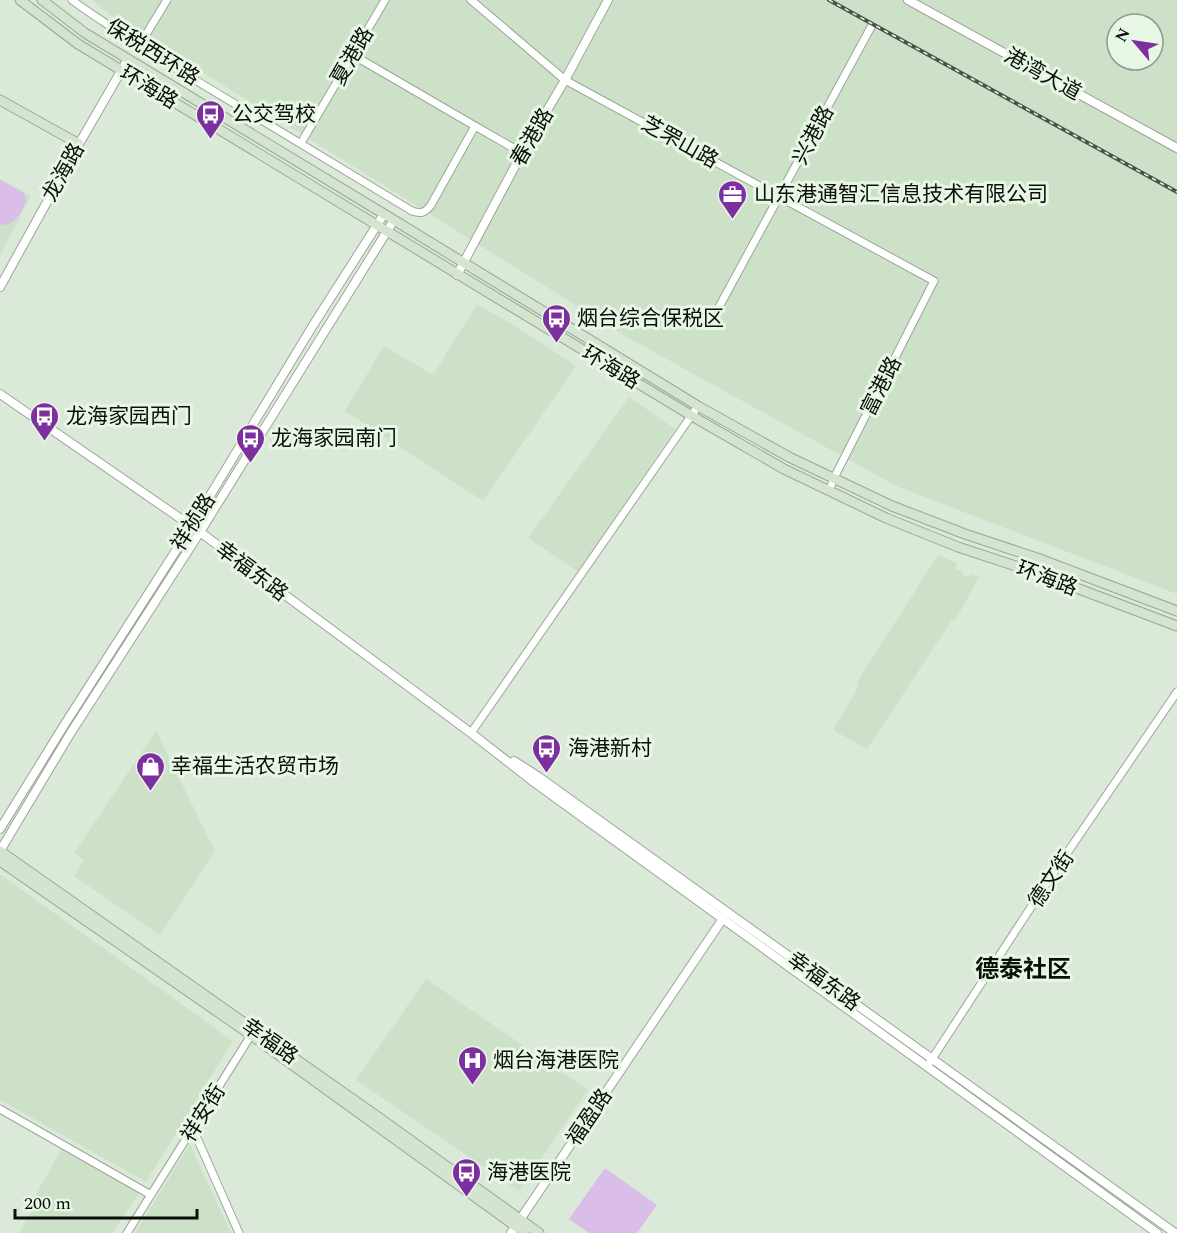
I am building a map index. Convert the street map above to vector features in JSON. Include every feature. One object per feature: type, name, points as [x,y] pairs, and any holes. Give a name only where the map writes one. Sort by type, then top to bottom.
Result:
[{"type":"main road","name":"环海路","points":[[20,0],[78,44],[457,275],[784,470],[886,518],[958,547],[1034,572],[1177,626]]},
{"type":"main road","name":"环海路","points":[[42,0],[85,33],[698,406],[789,457],[892,506],[1177,611]]},
{"type":"main road","points":[[0,100],[79,144]]},
{"type":"main road","name":"幸福路","points":[[0,851],[253,1032]]},
{"type":"main road","name":"幸福路","points":[[0,861],[381,1119],[525,1233]]},
{"type":"main road","name":"幸福路","points":[[516,1226],[539,1233]]},
{"type":"street","name":"保税西环路","points":[[72,0],[139,46],[412,211],[420,213],[427,211],[475,126]]},
{"type":"street","points":[[139,46],[167,0]]},
{"type":"street","name":"夏港路","points":[[301,143],[385,0]]},
{"type":"street","name":"芝罘山路","points":[[471,0],[565,80],[934,281]]},
{"type":"street","name":"春港路","points":[[457,275],[608,0]]},
{"type":"street","name":"港湾大道","points":[[908,0],[1177,148]]},
{"type":"street","name":"兴港路","points":[[719,307],[871,27]]},
{"type":"street","points":[[353,55],[522,153]]},
{"type":"street","name":"龙海路","points":[[0,287],[128,59]]},
{"type":"street","name":"祥祯路","points":[[0,829],[63,726],[191,527],[306,337],[384,214]]},
{"type":"street","name":"祥祯路","points":[[0,851],[70,734],[200,532],[394,220]]},
{"type":"street","name":"富港路","points":[[829,491],[934,281]]},
{"type":"street","name":"幸福东路","points":[[0,394],[200,532],[535,783],[933,1059],[1175,1233]]},
{"type":"street","points":[[471,733],[698,406]]},
{"type":"street","name":"德文街","points":[[927,1067],[1044,888],[1177,692]]},
{"type":"street","name":"幸福东路","points":[[725,915],[927,1067],[1157,1233]]},
{"type":"street","name":"福盈路","points":[[516,1226],[725,915]]},
{"type":"street","name":"祥安街","points":[[127,1233],[253,1032]]},
{"type":"street","points":[[0,1109],[151,1195]]},
{"type":"street","points":[[193,1129],[238,1233]]},
{"type":"shaded area","points":[[92,0],[1177,0],[1177,594],[896,486],[627,337],[112,16]]},
{"type":"shaded area","points":[[0,179],[31,196],[0,255]]},
{"type":"shaded area","points":[[0,180],[24,193],[26,200],[23,209],[14,221],[5,225],[0,225]]},
{"type":"shaded area","points":[[477,304],[576,366],[483,501],[345,411],[384,346],[433,375]]},
{"type":"shaded area","points":[[629,397],[675,429],[578,572],[528,538]]},
{"type":"shaded area","points":[[938,555],[957,563],[955,569],[963,572],[962,574],[979,577],[955,621],[952,620],[867,749],[833,730],[859,686],[857,682]]},
{"type":"shaded area","name":"幸福生活农贸市场","points":[[156,731],[215,851],[160,935],[74,876],[84,860],[74,853]]},
{"type":"shaded area","points":[[0,874],[233,1041],[146,1182],[0,1100]]},
{"type":"shaded area","name":"烟台海港医院","points":[[426,979],[588,1090],[519,1191],[356,1080]]},
{"type":"shaded area","points":[[190,1144],[231,1233],[135,1233]]},
{"type":"shaded area","points":[[62,1148],[138,1192],[112,1233],[19,1233],[32,1211],[31,1203]]},
{"type":"shaded area","points":[[605,1168],[657,1205],[637,1233],[589,1233],[569,1219]]},
{"type":"railway","points":[[829,0],[1177,192]]},
{"type":"place","name":"公交驾校","points":[[211,140]]},
{"type":"place","name":"山东港通智汇信息技术有限公司","points":[[733,220]]},
{"type":"place","name":"烟台综合保税区","points":[[556,344]]},
{"type":"place","name":"龙海家园西门","points":[[45,442]]},
{"type":"place","name":"龙海家园南门","points":[[250,464]]},
{"type":"place","name":"海港新村","points":[[547,774]]},
{"type":"place","name":"幸福生活农贸市场","points":[[150,792]]},
{"type":"place","name":"烟台海港医院","points":[[472,1086]]},
{"type":"place","name":"海港医院","points":[[466,1198]]},
{"type":"district","name":"德泰社区","points":[[1023,969]]}]
